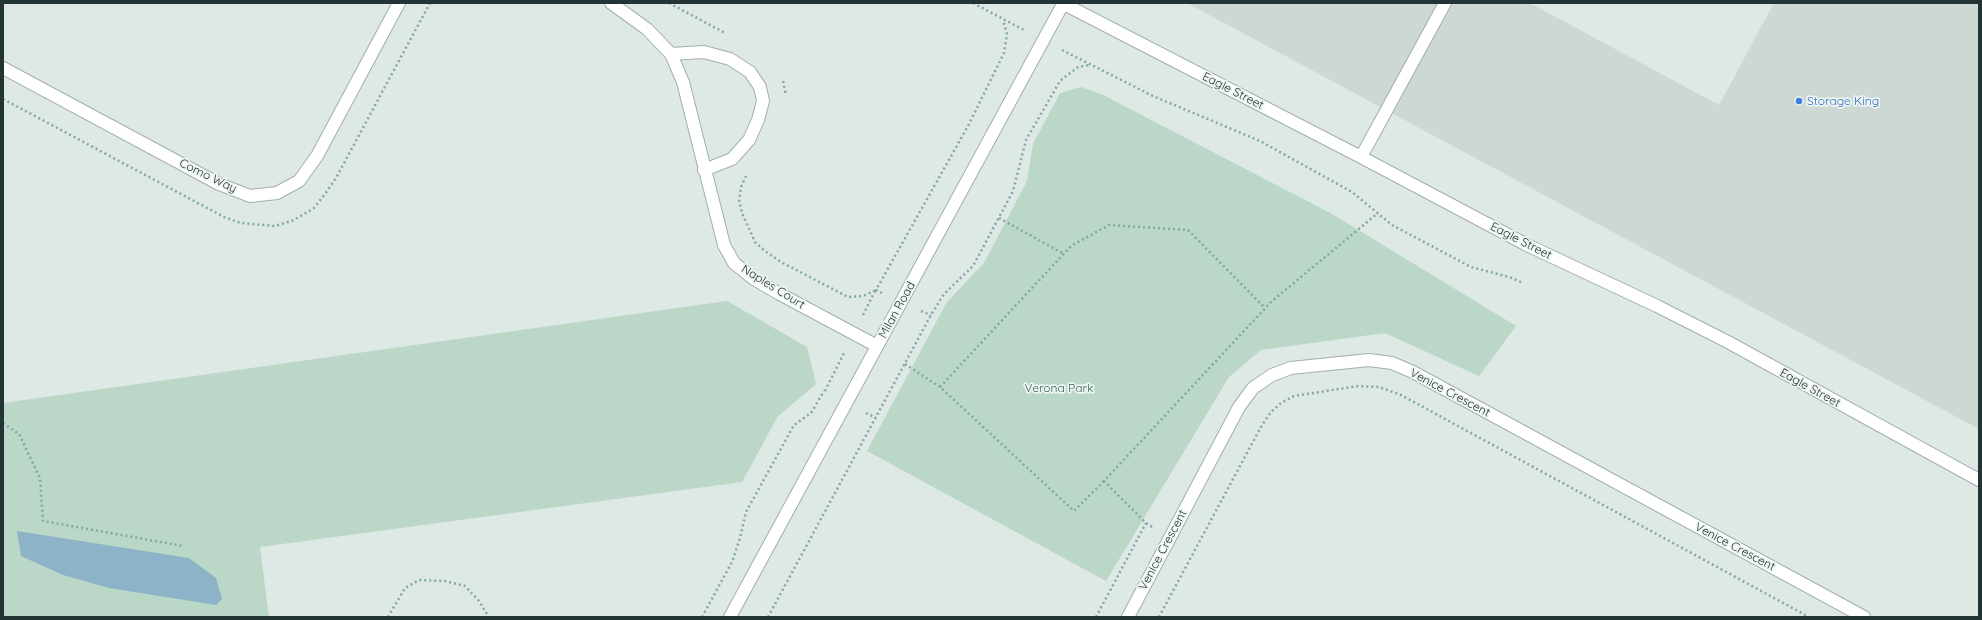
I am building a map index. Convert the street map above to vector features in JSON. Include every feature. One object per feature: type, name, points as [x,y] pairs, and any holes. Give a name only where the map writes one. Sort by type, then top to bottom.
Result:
[{"type":"street","name":"Como Way","points":[[3,68],[219,184],[250,196],[277,193],[299,181],[317,156],[399,3]]},
{"type":"street","name":"Naples Court","points":[[611,3],[647,29],[671,54],[683,82],[724,245],[734,263],[754,279],[778,293],[877,346]]},
{"type":"street","name":"Milan Road","points":[[730,617],[1063,3]]},
{"type":"street","name":"Eagle Street","points":[[1063,3],[1361,157],[1527,245],[1651,303],[1728,342],[1979,480]]},
{"type":"street","points":[[1361,157],[1445,3]]},
{"type":"street","points":[[671,54],[704,52],[730,59],[750,72],[760,87],[763,101],[758,120],[749,140],[732,159],[704,170]]},
{"type":"street","name":"Venice Crescent","points":[[1128,617],[1239,407],[1253,388],[1272,375],[1291,368],[1369,360],[1392,363],[1413,372],[1864,617]]},
{"type":"path","points":[[3,99],[224,217],[241,223],[275,226],[294,220],[314,208],[325,194],[336,178],[430,3]]},
{"type":"path","points":[[669,3],[732,37]]},
{"type":"path","points":[[973,3],[1090,65],[1153,96],[1260,141],[1352,192],[1392,225],[1471,267],[1509,277],[1523,284]]},
{"type":"path","points":[[768,617],[944,294],[973,266],[1013,191],[1026,140],[1060,81],[1078,67],[1090,65]]},
{"type":"path","points":[[782,79],[786,98]]},
{"type":"path","points":[[748,173],[741,187],[739,200],[748,229],[755,242],[764,252],[848,297],[864,296],[876,290]]},
{"type":"path","points":[[905,364],[940,387],[1074,510],[1104,481],[1265,308],[1378,213]]},
{"type":"path","points":[[999,218],[1064,254]]},
{"type":"path","points":[[940,387],[1071,246],[1109,226],[1188,230],[1265,308]]},
{"type":"path","points":[[1159,617],[1262,425],[1271,412],[1281,403],[1294,396],[1358,386],[1379,388],[1401,395],[1808,617]]},
{"type":"path","points":[[702,617],[732,562],[740,538],[746,512],[794,425],[811,413],[824,391]]},
{"type":"path","points":[[3,423],[19,434],[40,478],[43,521],[183,546]]},
{"type":"path","points":[[1104,481],[1146,523],[1195,550]]},
{"type":"path","points":[[1096,617],[1146,523]]},
{"type":"path","points":[[388,617],[405,588],[419,580],[445,581],[465,586],[479,601],[487,614]]},
{"type":"shaded area","points":[[1187,3],[1530,3],[1719,105],[1774,3],[1979,3],[1979,429]]},
{"type":"green space","name":"Verona Park","points":[[1081,87],[1103,95],[1332,214],[1516,326],[1479,376],[1385,333],[1261,350],[1229,377],[1106,581],[867,451],[947,302],[984,263],[1027,181],[1033,144],[1060,93]]},
{"type":"green space","points":[[727,301],[807,347],[816,384],[778,416],[742,482],[260,547],[269,617],[3,617],[3,403]]},
{"type":"water","points":[[17,531],[189,558],[216,578],[222,599],[216,605],[109,588],[63,575],[21,556]]},
{"type":"place","name":"Storage King","points":[[1799,101]]}]
